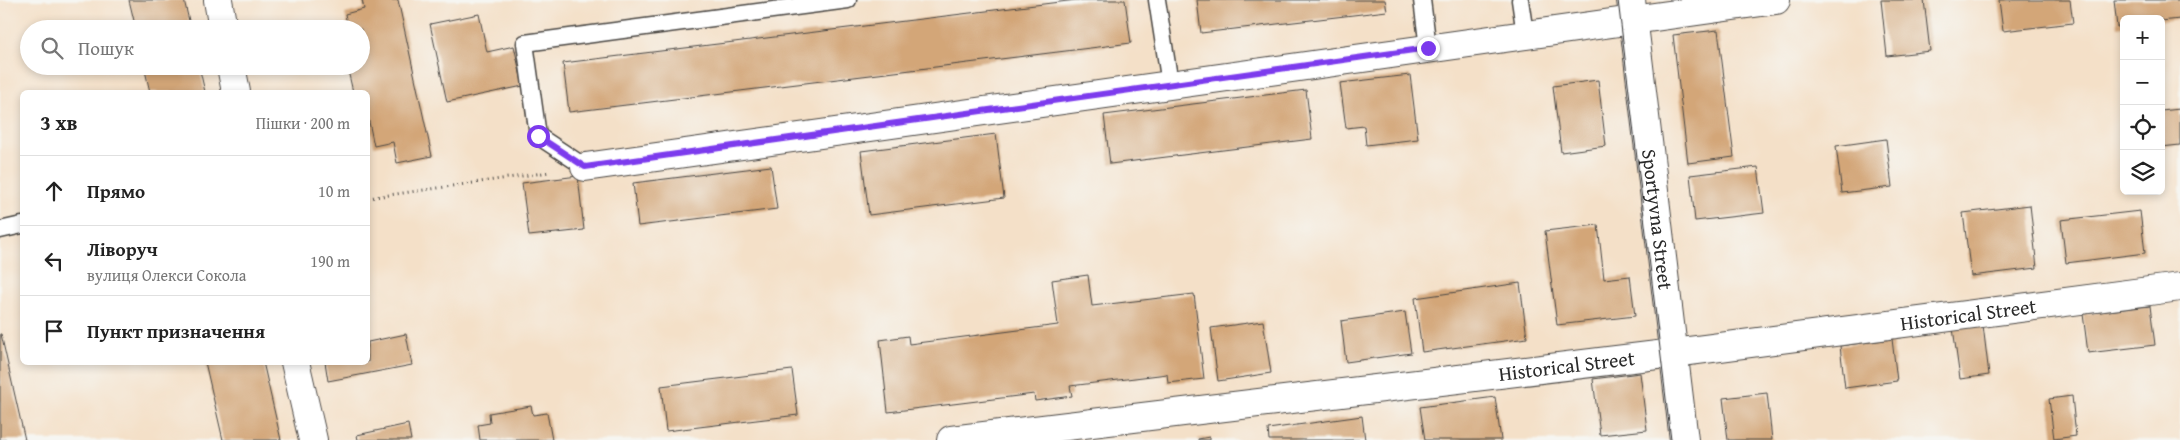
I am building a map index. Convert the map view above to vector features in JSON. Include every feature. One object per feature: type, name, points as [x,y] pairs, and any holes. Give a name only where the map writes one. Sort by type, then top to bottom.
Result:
[{"type":"street","points":[[218,0],[222,20]]},
{"type":"street","points":[[585,167],[1525,34],[1632,10],[1776,0]]},
{"type":"street","name":"Sportyvna Street","points":[[1632,10],[1684,440]]},
{"type":"street","points":[[233,75],[236,90]]},
{"type":"street","name":"Historical Street","points":[[951,440],[1674,353],[2180,286]]},
{"type":"street","points":[[295,365],[313,440]]},
{"type":"lane","points":[[585,167],[538,136],[525,43],[848,0]]},
{"type":"lane","points":[[1157,0],[1170,84]]},
{"type":"lane","points":[[1422,0],[1428,48]]},
{"type":"lane","points":[[1520,0],[1525,34]]},
{"type":"lane","points":[[0,230],[20,225]]},
{"type":"path","points":[[370,198],[585,167]]},
{"type":"building","points":[[129,0],[184,0],[189,20],[134,20]]},
{"type":"building","points":[[362,0],[398,0],[432,156],[397,163],[393,142],[374,146],[370,127],[370,90],[353,90],[349,75],[370,75],[370,20],[346,20],[345,14],[364,9]]},
{"type":"building","points":[[1076,0],[1125,0],[1131,43],[569,112],[563,63]]},
{"type":"building","points":[[1197,0],[1385,0],[1387,11],[1201,33]]},
{"type":"building","points":[[1881,0],[1924,0],[1930,51],[1887,56]]},
{"type":"building","points":[[1999,0],[2070,0],[2073,23],[2003,31]]},
{"type":"building","points":[[2114,0],[2180,0],[2180,19],[2165,21],[2165,15],[2120,15],[2120,27],[2117,27]]},
{"type":"building","points":[[479,14],[487,52],[514,46],[523,86],[447,102],[430,24]]},
{"type":"building","points":[[1718,30],[1734,157],[1688,163],[1673,35]]},
{"type":"building","points":[[146,75],[201,75],[205,90],[150,90]]},
{"type":"building","points":[[1410,75],[1418,139],[1366,145],[1364,126],[1346,128],[1340,83]]},
{"type":"building","points":[[1598,80],[1606,146],[1561,152],[1553,86]]},
{"type":"building","points":[[1306,90],[1312,139],[1110,164],[1104,115]]},
{"type":"building","points":[[2180,109],[2180,145],[2165,147],[2165,111]]},
{"type":"building","points":[[996,134],[1004,198],[869,215],[861,151]]},
{"type":"building","points":[[1886,139],[1892,187],[1842,193],[1836,146]]},
{"type":"building","points":[[771,166],[777,209],[638,226],[633,183]]},
{"type":"building","points":[[1758,167],[1764,213],[1695,221],[1690,175]]},
{"type":"building","points":[[578,176],[584,230],[529,236],[522,183]]},
{"type":"building","points":[[2030,205],[2037,268],[1971,276],[1963,213]]},
{"type":"building","points":[[2140,211],[2145,253],[2066,263],[2061,220]]},
{"type":"building","points":[[1598,225],[1604,279],[1630,276],[1635,316],[1557,325],[1545,231]]},
{"type":"building","points":[[1088,275],[1092,306],[1194,294],[1204,379],[1168,383],[1167,374],[1070,386],[1072,396],[1035,401],[1034,394],[888,412],[880,340],[908,336],[909,344],[1058,325],[1052,280]]},
{"type":"building","points":[[1520,283],[1527,338],[1422,352],[1415,298]]},
{"type":"building","points":[[2150,306],[2155,345],[2088,353],[2083,314]]},
{"type":"building","points":[[1405,312],[1411,353],[1346,362],[1341,321]]},
{"type":"building","points":[[1263,321],[1271,373],[1218,381],[1211,328]]},
{"type":"building","points":[[1983,325],[1989,375],[1960,379],[1953,328]]},
{"type":"building","points":[[1,334],[25,440],[0,440]]},
{"type":"building","points":[[406,334],[412,365],[328,381],[325,365],[370,365],[370,342]]},
{"type":"building","points":[[1892,339],[1897,381],[1845,388],[1840,346]]},
{"type":"building","points":[[206,365],[264,365],[281,440],[223,440]]},
{"type":"building","points":[[792,370],[798,415],[666,431],[661,386]]},
{"type":"building","points":[[1640,373],[1647,430],[1600,435],[1593,379]]},
{"type":"building","points":[[1767,393],[1772,440],[1728,440],[1723,398]]},
{"type":"building","points":[[2072,396],[2076,436],[2054,439],[2049,399]]},
{"type":"building","points":[[1495,397],[1501,440],[1425,440],[1420,407]]},
{"type":"building","points":[[531,406],[533,415],[547,413],[552,440],[480,440],[478,425],[490,423],[489,413]]},
{"type":"building","points":[[1362,416],[1365,440],[1269,440],[1268,429]]},
{"type":"building","points":[[408,424],[411,440],[358,440],[357,435]]},
{"type":"building","points":[[1210,437],[1210,440],[1198,440],[1198,439]]},
{"type":"tram line","points":[[1618,0],[1671,440]]},
{"type":"route","points":[[538,136],[585,167],[1428,48]]}]
